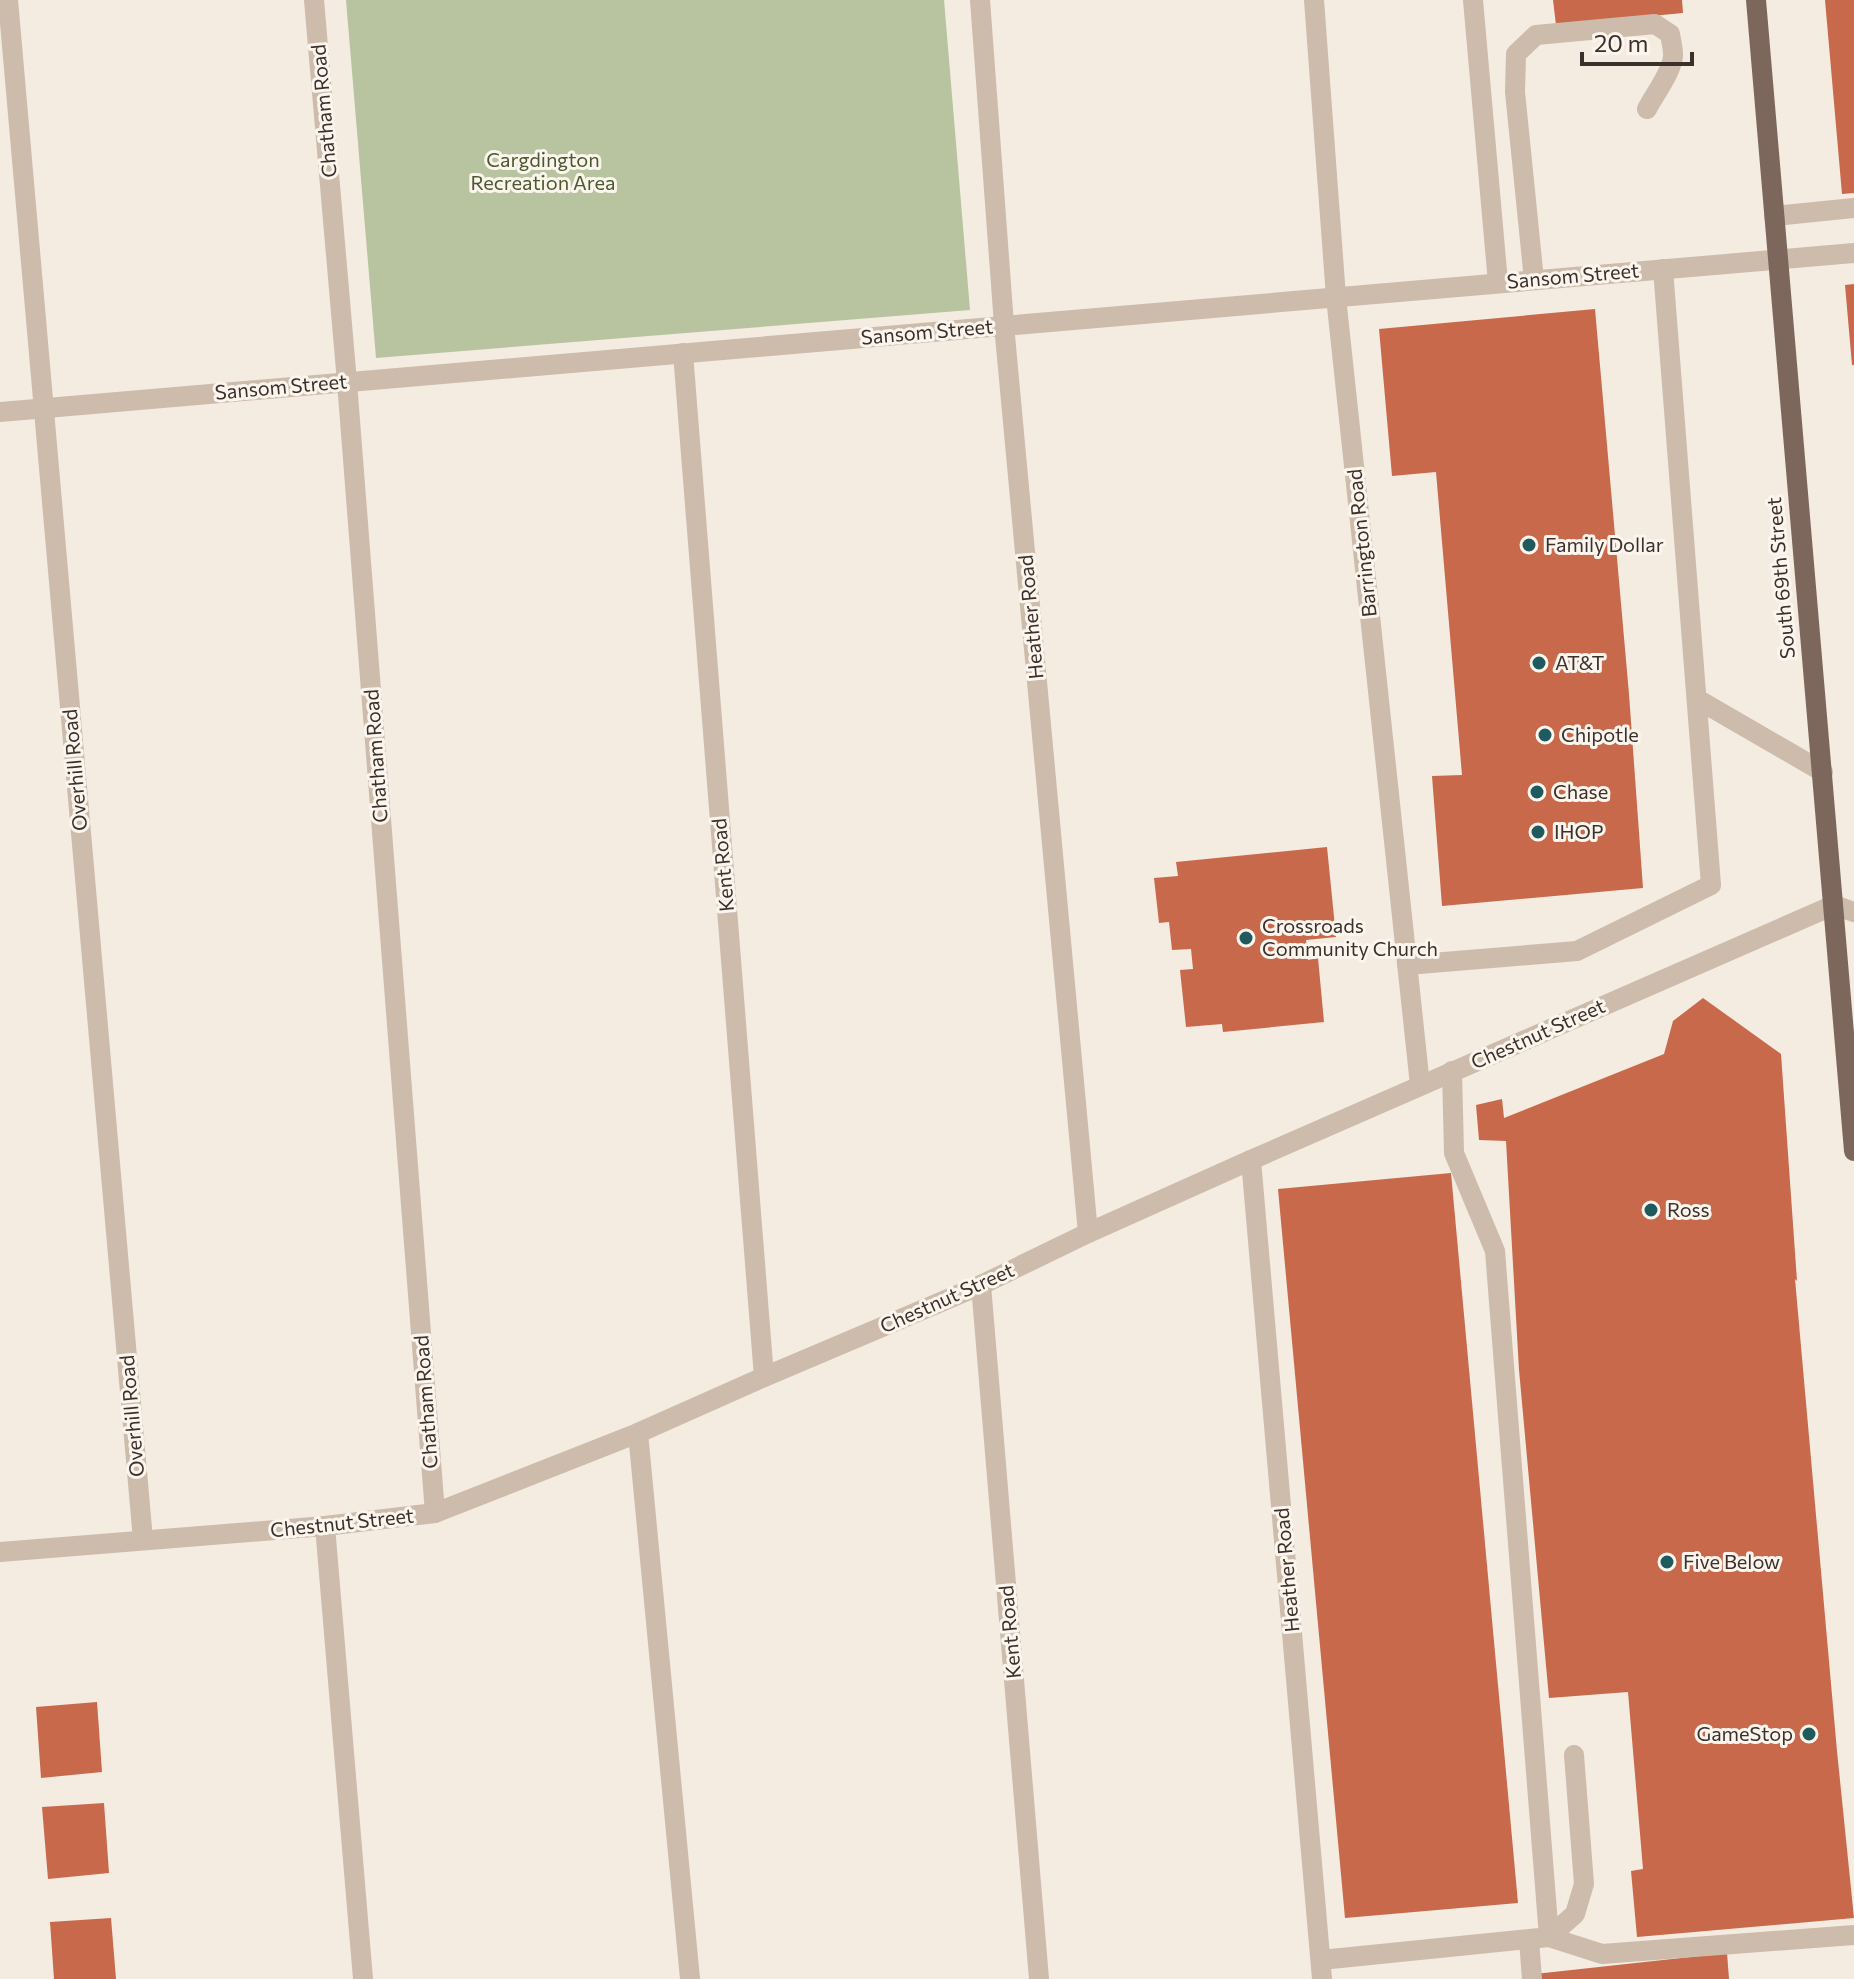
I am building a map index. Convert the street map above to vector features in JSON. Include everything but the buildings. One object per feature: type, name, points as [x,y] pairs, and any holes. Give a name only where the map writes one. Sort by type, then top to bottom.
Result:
[{"type":"main road","name":"South 69th Street","points":[[1756,0],[1854,1151]]},
{"type":"street","name":"Overhill Road","points":[[8,0],[143,1540]]},
{"type":"street","name":"Chatham Road","points":[[314,0],[347,382],[435,1513]]},
{"type":"street","name":"Heather Road","points":[[980,0],[1004,325],[1088,1233]]},
{"type":"street","name":"Barrington Road","points":[[1314,0],[1336,297],[1420,1085]]},
{"type":"street","points":[[1473,0],[1498,283]]},
{"type":"street","points":[[1534,280],[1515,92],[1516,54],[1536,35],[1655,24],[1670,34],[1674,57],[1666,78],[1647,109]]},
{"type":"street","points":[[1774,216],[1854,208]]},
{"type":"street","name":"Sansom Street","points":[[0,412],[1854,253]]},
{"type":"street","points":[[1407,965],[1577,951],[1711,885],[1663,269]]},
{"type":"street","name":"Kent Road","points":[[683,353],[764,1377]]},
{"type":"street","points":[[1697,699],[1823,772]]},
{"type":"street","points":[[1834,905],[1854,912]]},
{"type":"street","name":"Chestnut Street","points":[[0,1552],[325,1526],[435,1513],[638,1433],[981,1285],[1251,1160],[1834,905]]},
{"type":"street","points":[[1452,1071],[1454,1153],[1495,1251],[1539,1938],[1532,1979]]},
{"type":"street","name":"Heather Road","points":[[1251,1160],[1322,1970]]},
{"type":"street","name":"Kent Road","points":[[981,1285],[1039,1979]]},
{"type":"street","points":[[638,1433],[690,1979]]},
{"type":"street","points":[[325,1526],[363,1979]]},
{"type":"street","points":[[1539,1938],[1575,1914],[1584,1884],[1574,1755]]},
{"type":"street","points":[[1322,1970],[1539,1938],[1602,1954],[1854,1935]]},
{"type":"green space","name":"Cargdington Recreation Area","points":[[346,0],[944,0],[970,310],[376,358]]},
{"type":"place","name":"Family Dollar","points":[[1529,545]]},
{"type":"place","name":"AT&T","points":[[1539,663]]},
{"type":"place","name":"Chipotle","points":[[1545,735]]},
{"type":"place","name":"Chase","points":[[1537,792]]},
{"type":"place","name":"IHOP","points":[[1538,832]]},
{"type":"place","name":"Crossroads Community Church","points":[[1246,938]]},
{"type":"place","name":"Ross","points":[[1651,1210]]},
{"type":"place","name":"Five Below","points":[[1667,1562]]},
{"type":"place","name":"GameStop","points":[[1809,1734]]}]
